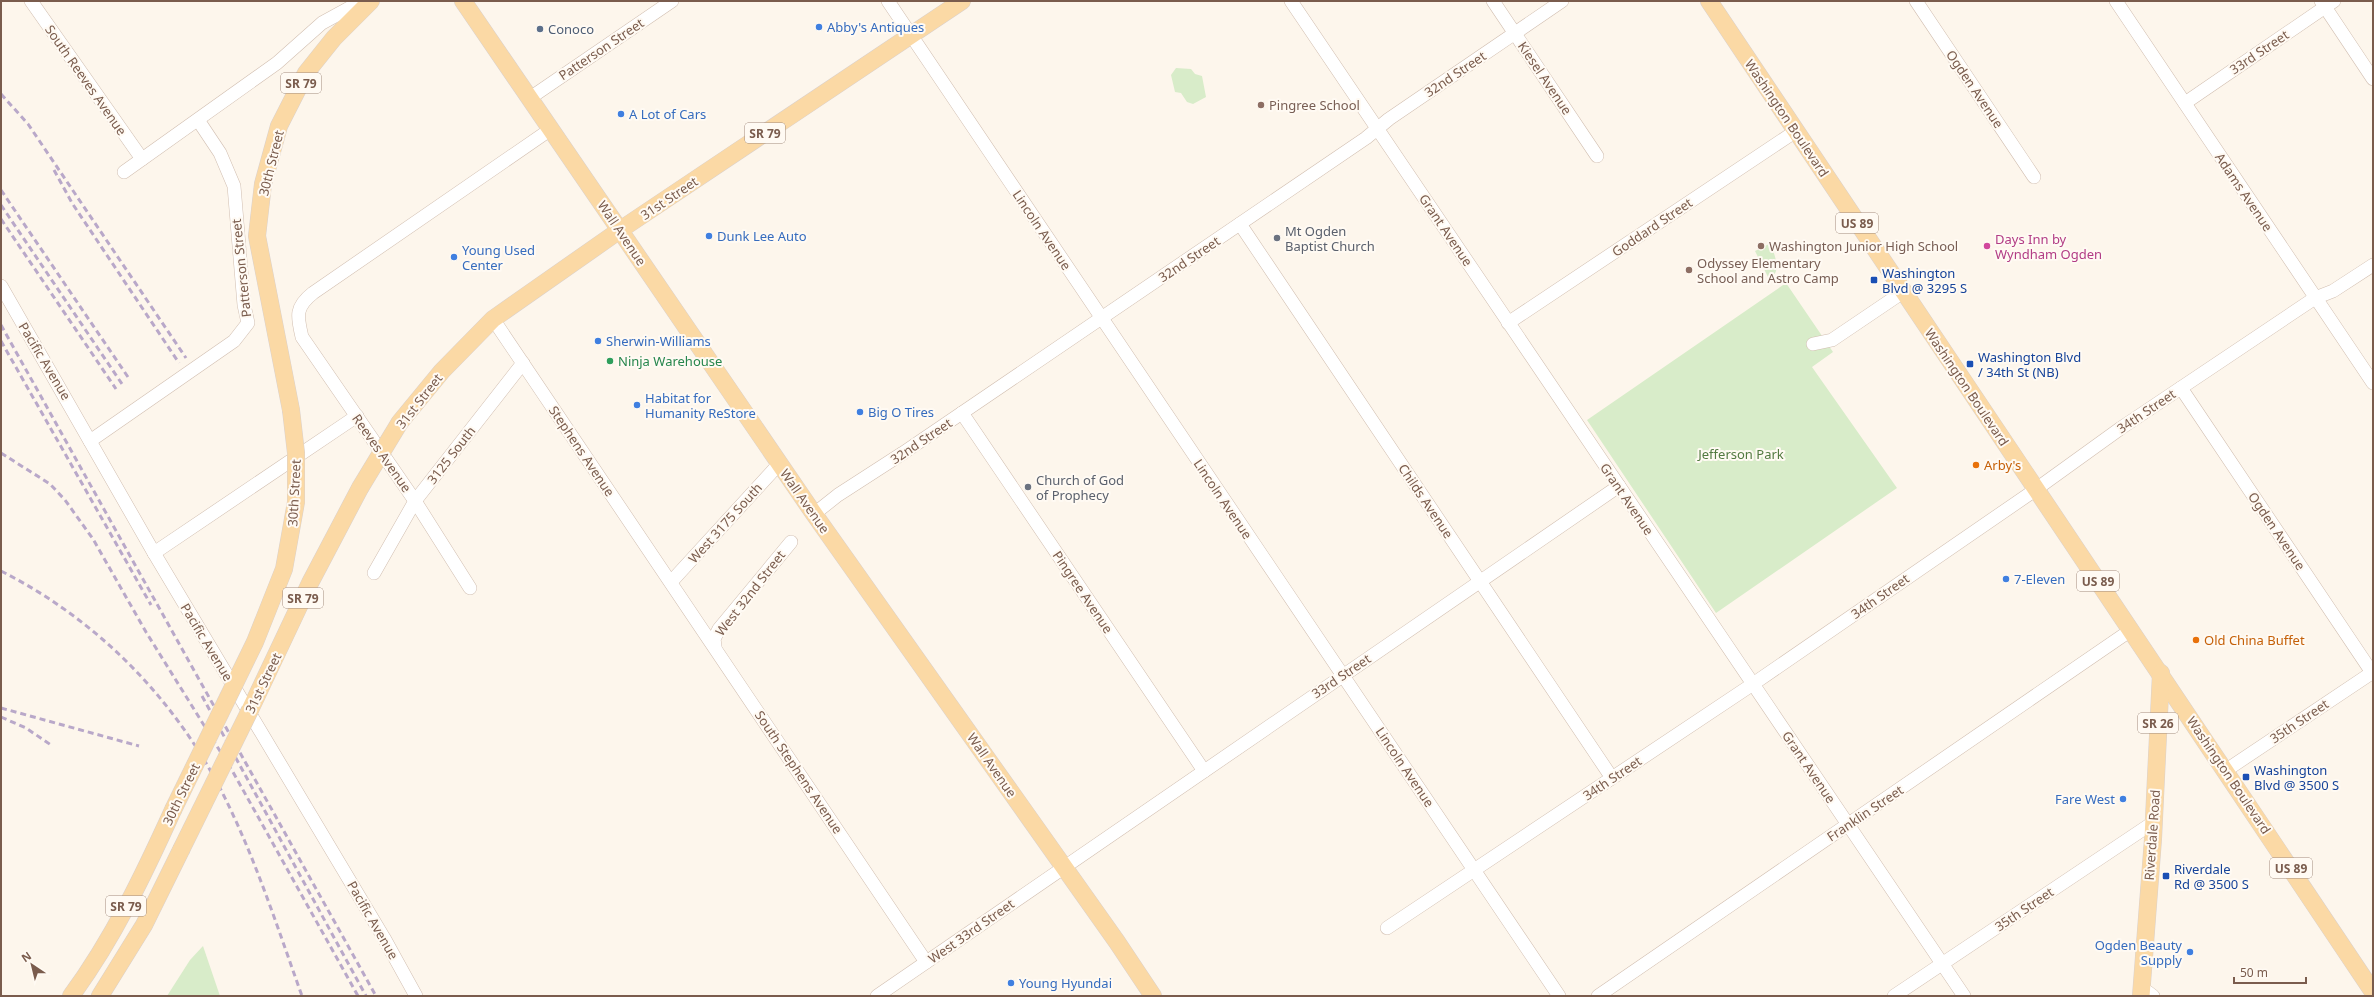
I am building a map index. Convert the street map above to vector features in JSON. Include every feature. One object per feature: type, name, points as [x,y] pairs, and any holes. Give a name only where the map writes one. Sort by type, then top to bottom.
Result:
[{"type":"main road","name":"30th Street","points":[[71,996],[109,938],[146,869],[255,642],[284,569],[296,502],[296,453],[291,410],[258,236],[263,184],[279,126],[306,74],[334,38],[372,1]]},
{"type":"main road","name":"Wall Avenue","points":[[463,1],[779,464],[1064,867],[1153,996]]},
{"type":"main road","name":"31st Street","points":[[100,996],[144,925],[250,710],[310,583],[360,488],[400,422],[442,371],[493,319],[620,230],[962,1]]},
{"type":"main road","name":"Washington Boulevard","points":[[1709,1],[2035,490],[2161,673],[2373,992]]},
{"type":"main road","name":"Riverdale Road","points":[[2145,993],[2161,673]]},
{"type":"street","name":"South Reeves Avenue","points":[[30,1],[142,159]]},
{"type":"street","points":[[124,172],[277,63],[322,23],[362,1]]},
{"type":"street","name":"Patterson Street","points":[[530,98],[672,1]]},
{"type":"street","name":"Lincoln Avenue","points":[[888,1],[910,36],[1559,996]]},
{"type":"street","name":"Grant Avenue","points":[[1291,1],[1964,996]]},
{"type":"street","name":"Kiesel Avenue","points":[[1493,1],[1597,156]]},
{"type":"street","name":"32nd Street","points":[[814,514],[838,495],[962,413],[1366,138],[1393,116],[1562,1]]},
{"type":"street","name":"Ogden Avenue","points":[[1916,1],[2034,177]]},
{"type":"street","name":"Adams Avenue","points":[[2116,1],[2373,383]]},
{"type":"street","points":[[2327,3],[2373,79]]},
{"type":"street","name":"33rd Street","points":[[2185,102],[2327,3]]},
{"type":"street","name":"Patterson Street","points":[[90,441],[234,341],[248,323],[244,305],[234,186],[220,153],[198,120]]},
{"type":"street","name":"Reeves Avenue","points":[[470,588],[415,501],[302,337],[297,317],[301,302],[313,293],[551,129]]},
{"type":"street","name":"Goddard Street","points":[[1508,322],[1796,131]]},
{"type":"street","name":"Childs Avenue","points":[[1240,224],[1612,778]]},
{"type":"street","name":"34th Street","points":[[1387,928],[1753,684],[2181,388],[2315,298],[2333,291],[2373,265]]},
{"type":"street","name":"Pacific Avenue","points":[[1,286],[154,553],[380,932],[416,996]]},
{"type":"street","points":[[1813,344],[1832,340],[1903,292]]},
{"type":"street","name":"Stephens Avenue","points":[[493,319],[671,582]]},
{"type":"street","name":"3125 South","points":[[374,573],[415,501],[523,363]]},
{"type":"street","name":"Ogden Avenue","points":[[2181,388],[2373,673]]},
{"type":"street","name":"Pingree Avenue","points":[[962,413],[1204,771]]},
{"type":"street","points":[[154,553],[357,416]]},
{"type":"street","name":"West 3175 South","points":[[671,582],[779,464]]},
{"type":"street","name":"33rd Street","points":[[1064,867],[1619,486]]},
{"type":"street","name":"West 32nd Street","points":[[715,646],[714,639],[719,629],[791,542]]},
{"type":"street","name":"South Stephens Avenue","points":[[671,582],[926,962]]},
{"type":"street","name":"Franklin Street","points":[[1598,996],[2131,630]]},
{"type":"street","name":"35th Street","points":[[2225,771],[2373,673]]},
{"type":"street","name":"35th Street","points":[[1894,996],[2154,822]]},
{"type":"street","name":"West 33rd Street","points":[[877,996],[1064,867]]},
{"type":"green space","points":[[1176,68],[1191,69],[1195,74],[1202,76],[1206,97],[1193,104],[1187,102],[1181,93],[1175,92],[1171,75]]},
{"type":"green space","points":[[1771,243],[1777,268],[1776,272],[1769,279],[1755,251]]},
{"type":"green space","name":"Jefferson Park","points":[[1786,283],[1833,352],[1812,367],[1897,488],[1716,613],[1587,420]]},
{"type":"green space","points":[[203,946],[220,996],[167,996],[190,960]]},
{"type":"railway","points":[[1,94],[28,124],[186,358]]},
{"type":"railway","points":[[54,170],[72,203],[179,363]]},
{"type":"railway","points":[[1,190],[130,380]]},
{"type":"railway","points":[[1,205],[122,384]]},
{"type":"railway","points":[[1,219],[116,389]]},
{"type":"railway","points":[[1,325],[376,996]]},
{"type":"railway","points":[[1,341],[151,605]]},
{"type":"railway","points":[[1,453],[50,484],[65,500],[93,539],[146,632],[233,772],[358,996]]},
{"type":"railway","points":[[1,571],[70,613],[102,638],[131,666],[183,727],[205,761],[236,820],[266,895],[302,996]]},
{"type":"railway","points":[[202,696],[366,996]]},
{"type":"railway","points":[[1,708],[139,746]]},
{"type":"railway","points":[[1,717],[26,728],[51,745]]},
{"type":"place","name":"Abby's Antiques","points":[[819,27]]},
{"type":"place","name":"Conoco","points":[[540,29]]},
{"type":"place","name":"Pingree School","points":[[1261,105]]},
{"type":"place","name":"A Lot of Cars","points":[[621,114]]},
{"type":"place","name":"Dunk Lee Auto","points":[[709,236]]},
{"type":"place","name":"Mt Ogden Baptist Church","points":[[1277,238]]},
{"type":"place","name":"Washington Junior High School","points":[[1761,246]]},
{"type":"place","name":"Days Inn by Wyndham Ogden","points":[[1987,246]]},
{"type":"place","name":"Young Used Center","points":[[454,257]]},
{"type":"place","name":"Odyssey Elementary School and Astro Camp","points":[[1689,270]]},
{"type":"place","name":"Washington Blvd @ 3295 S","points":[[1874,280]]},
{"type":"place","name":"Sherwin-Williams","points":[[598,341]]},
{"type":"place","name":"Ninja Warehouse","points":[[610,361]]},
{"type":"place","name":"Washington Blvd / 34th St (NB)","points":[[1970,364]]},
{"type":"place","name":"Habitat for Humanity ReStore","points":[[637,405]]},
{"type":"place","name":"Big O Tires","points":[[860,412]]},
{"type":"place","name":"Arby's","points":[[1976,465]]},
{"type":"place","name":"Church of God of Prophecy","points":[[1028,487]]},
{"type":"place","name":"7-Eleven","points":[[2006,579]]},
{"type":"place","name":"Old China Buffet","points":[[2196,640]]},
{"type":"place","name":"Washington Blvd @ 3500 S","points":[[2246,777]]},
{"type":"place","name":"Fare West","points":[[2123,799]]},
{"type":"place","name":"Riverdale Rd @ 3500 S","points":[[2166,876]]},
{"type":"place","name":"Ogden Beauty Supply","points":[[2190,952]]},
{"type":"place","name":"Young Hyundai","points":[[1011,983]]}]
